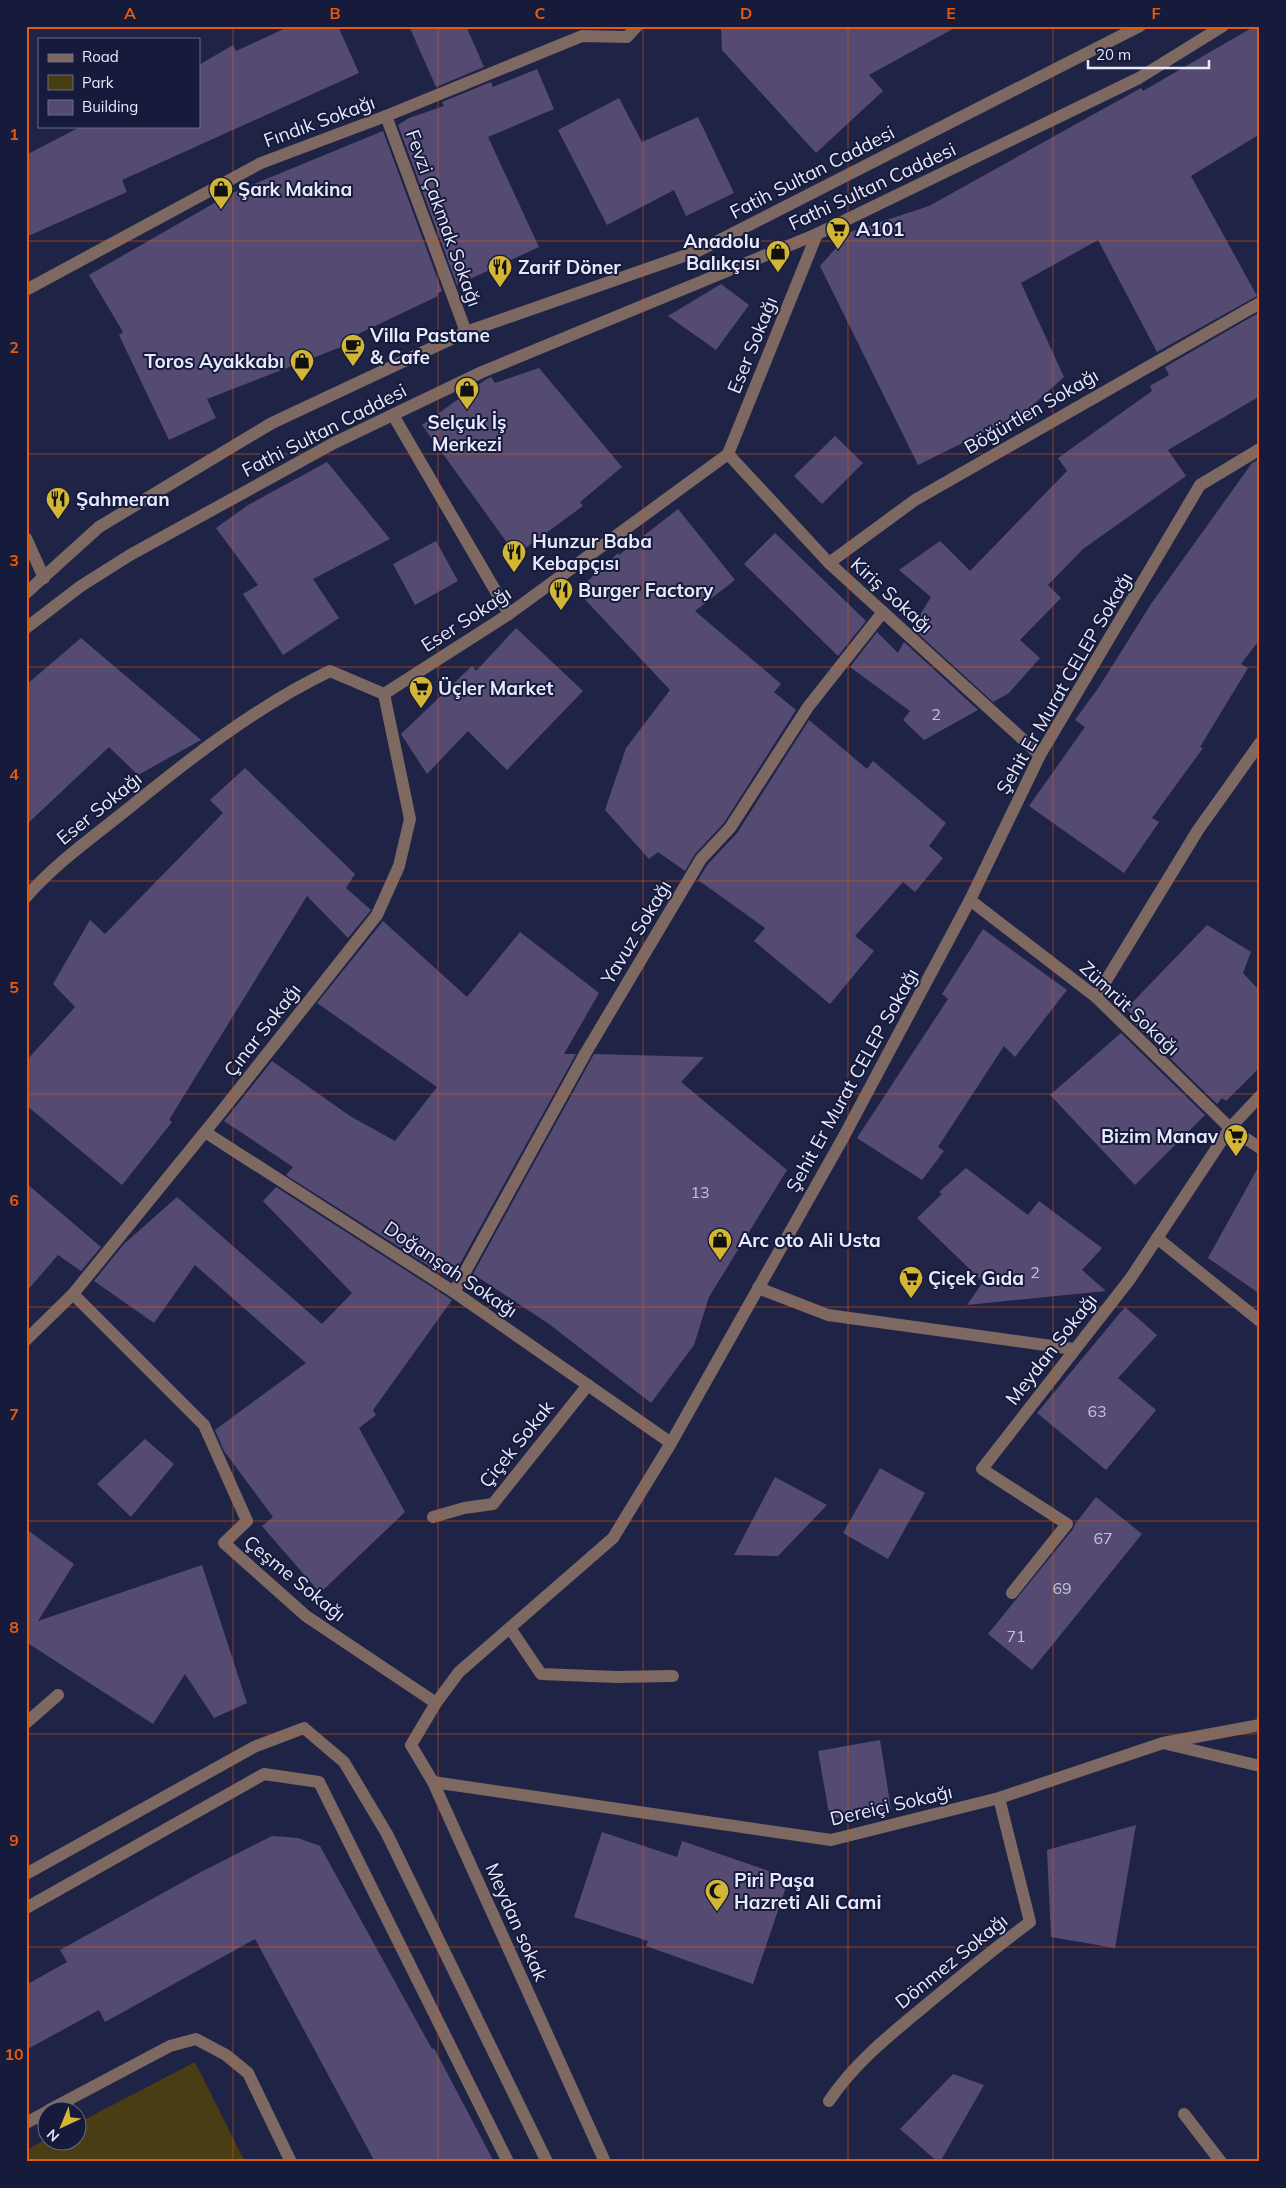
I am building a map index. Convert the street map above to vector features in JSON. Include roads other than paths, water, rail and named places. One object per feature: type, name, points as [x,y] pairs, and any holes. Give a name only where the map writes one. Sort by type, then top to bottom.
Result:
[{"type":"street","name":"Fındık Sokağı","points":[[26,290],[261,163],[386,116],[582,36],[627,37],[637,26]]},
{"type":"street","name":"Fathi Sultan Caddesi","points":[[26,628],[81,586],[130,555],[334,443],[482,372],[818,234],[1139,78],[1223,26]]},
{"type":"street","name":"Fatih Sultan Caddesi","points":[[26,593],[99,527],[272,423],[466,332],[698,251],[1133,28]]},
{"type":"street","name":"Fevzi Çakmak Sokağı","points":[[386,116],[466,332]]},
{"type":"street","name":"Eser Sokağı","points":[[26,896],[48,873],[182,766],[291,690],[330,671],[384,694],[509,614],[728,454],[818,234]]},
{"type":"street","name":"Böğürtlen Sokağı","points":[[829,563],[915,500],[1260,304]]},
{"type":"street","points":[[393,415],[509,614]]},
{"type":"street","name":"Şehit Er Murat CELEP Sokağı","points":[[436,1703],[459,1672],[613,1538],[671,1443],[843,1138],[970,900],[1040,755],[1200,485],[1260,449]]},
{"type":"street","name":"Kiriş Sokağı","points":[[728,454],[829,563],[1040,755]]},
{"type":"street","points":[[26,538],[44,578]]},
{"type":"street","name":"Yavuz Sokağı","points":[[454,1292],[585,1054],[701,859],[730,828],[808,707],[883,612]]},
{"type":"street","name":"Çınar Sokağı","points":[[26,1340],[74,1294],[206,1132],[377,915],[399,866],[410,819],[384,694]]},
{"type":"street","points":[[1096,997],[1198,830],[1260,743]]},
{"type":"street","name":"Zümrüt Sokağı","points":[[970,900],[1096,997],[1230,1128],[1260,1148]]},
{"type":"street","name":"Meydan Sokağı","points":[[1012,1594],[1067,1524],[982,1469],[1130,1279],[1230,1128],[1260,1096]]},
{"type":"street","name":"Doğanşah Sokağı","points":[[206,1132],[454,1292],[671,1443]]},
{"type":"street","points":[[1157,1238],[1260,1321]]},
{"type":"street","points":[[758,1288],[828,1316],[1074,1349]]},
{"type":"street","name":"Çeşme Sokağı","points":[[74,1294],[204,1425],[247,1521],[224,1543],[306,1616],[436,1703]]},
{"type":"street","name":"Çiçek Sokak","points":[[434,1517],[492,1504],[588,1385]]},
{"type":"street","points":[[510,1628],[541,1674],[616,1677],[673,1676]]},
{"type":"street","points":[[26,1723],[58,1695]]},
{"type":"street","name":"Meydan sokak","points":[[436,1703],[411,1746],[433,1782],[605,2162]]},
{"type":"street","name":"Dereiçi Sokağı","points":[[433,1782],[830,1840],[998,1798],[1163,1743],[1260,1725]]},
{"type":"street","points":[[26,1874],[254,1746],[304,1728],[344,1762],[387,1834],[546,2162]]},
{"type":"street","points":[[1163,1743],[1260,1766]]},
{"type":"street","points":[[26,1908],[264,1774],[320,1782],[508,2162]]},
{"type":"street","name":"Dönmez Sokağı","points":[[829,2101],[852,2070],[873,2050],[988,1952],[1030,1922],[998,1798]]},
{"type":"street","points":[[69,2100],[170,2046],[196,2039],[226,2055],[248,2073],[291,2162]]},
{"type":"street","points":[[1184,2114],[1221,2162]]},
{"type":"street","points":[[26,2123],[38,2116]]},
{"type":"place","name":"Şark Makina","points":[[221,210]]},
{"type":"place","name":"A101","points":[[838,250]]},
{"type":"place","name":"Anadolu Balıkçısı","points":[[778,273]]},
{"type":"place","name":"Zarif Döner","points":[[500,288]]},
{"type":"place","name":"Villa Pastane & Cafe","points":[[353,367]]},
{"type":"place","name":"Toros Ayakkabı","points":[[302,382]]},
{"type":"place","name":"Selçuk İş Merkezi","points":[[467,410]]},
{"type":"place","name":"Şahmeran","points":[[58,520]]},
{"type":"place","name":"Hunzur Baba Kebapçısı","points":[[514,573]]},
{"type":"place","name":"Burger Factory","points":[[561,611]]},
{"type":"place","name":"Üçler Market","points":[[421,709]]},
{"type":"place","name":"Bizim Manav","points":[[1236,1157]]},
{"type":"place","name":"Arc oto Ali Usta","points":[[720,1261]]},
{"type":"place","name":"Çiçek Gıda","points":[[911,1299]]},
{"type":"place","name":"Piri Paşa Hazreti Ali Cami","points":[[717,1912]]}]
